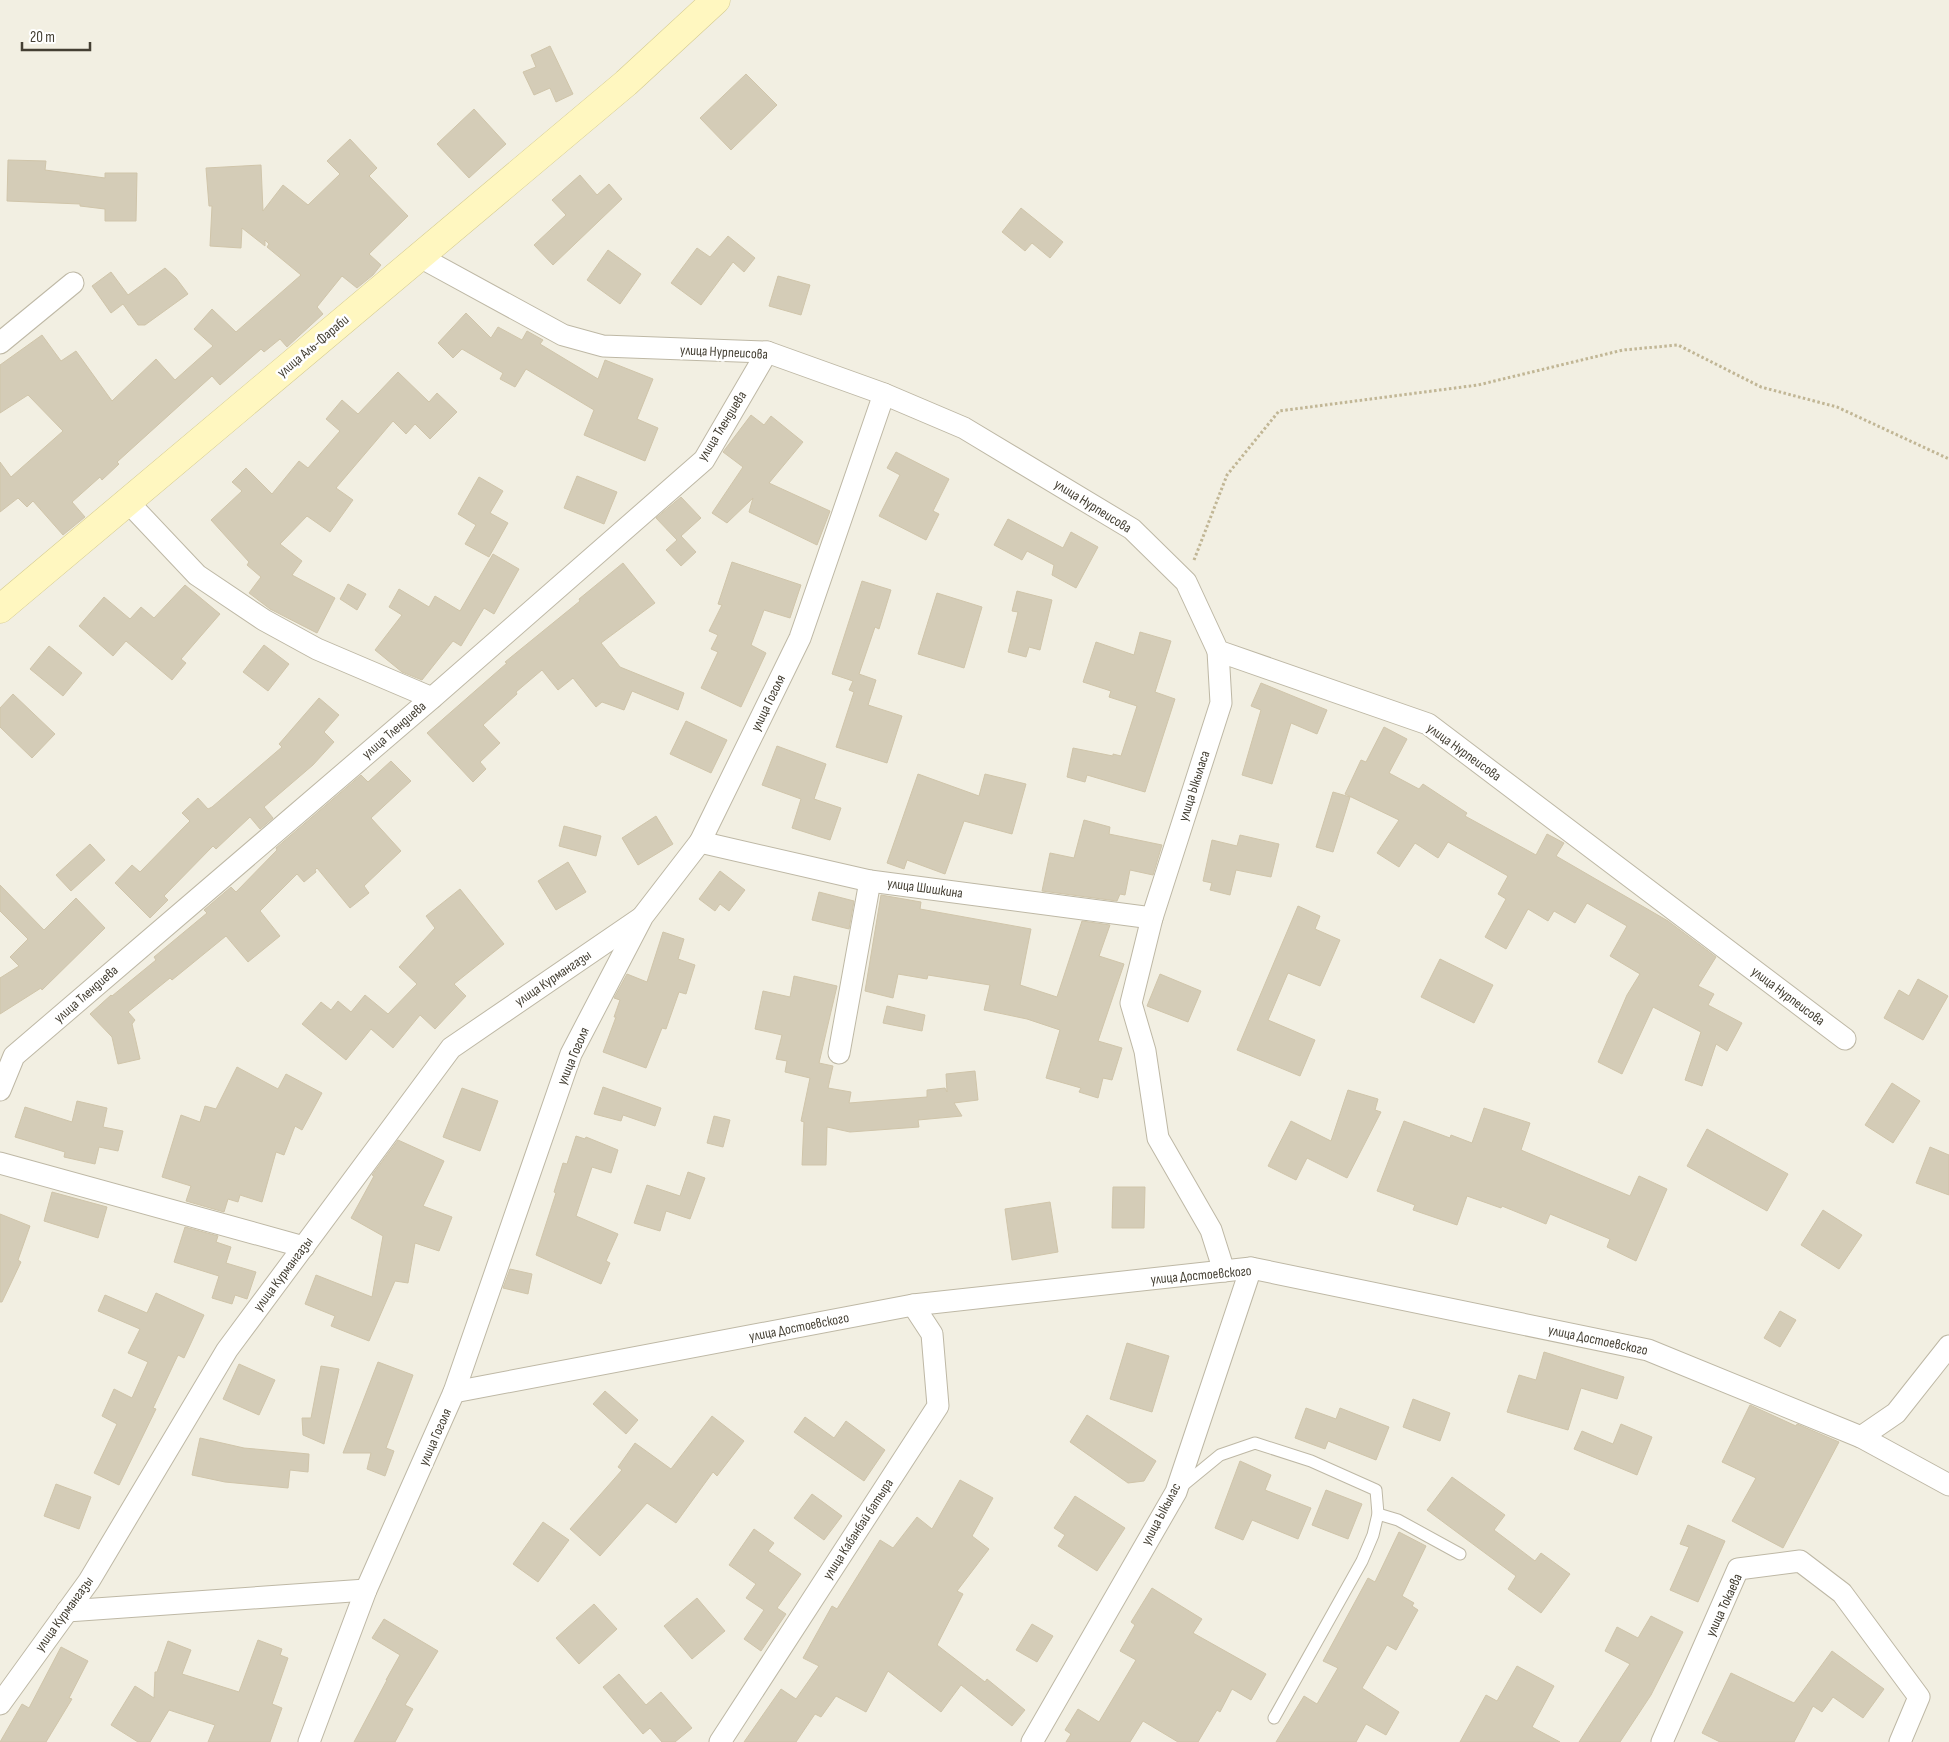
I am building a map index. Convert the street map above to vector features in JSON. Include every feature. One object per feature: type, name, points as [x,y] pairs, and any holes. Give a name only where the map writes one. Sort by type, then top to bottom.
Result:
[{"type":"main road","name":"улица Аль-Фараби","points":[[0,609],[626,83],[716,0]]},
{"type":"street","name":"улица Нурпеисова","points":[[420,257],[563,335],[603,346],[767,352],[884,394],[964,428],[1132,530],[1186,582],[1218,651],[1428,724],[1845,1039]]},
{"type":"street","points":[[0,344],[73,283]]},
{"type":"street","name":"улица Тлендиева","points":[[0,1090],[7,1055],[432,698],[704,460],[767,352]]},
{"type":"street","name":"улица Гоголя","points":[[308,1742],[366,1590],[454,1392],[571,1054],[643,916],[700,842],[800,638],[884,394]]},
{"type":"street","points":[[128,502],[197,575],[264,620],[317,649],[432,698]]},
{"type":"street","name":"улица Ыкыласа","points":[[1152,918],[1221,703],[1218,651]]},
{"type":"street","name":"улица Шишкина","points":[[700,842],[870,881],[1152,918]]},
{"type":"street","points":[[840,1053],[870,881]]},
{"type":"street","name":"улица Курмангазы","points":[[0,1704],[89,1581],[227,1350],[451,1048],[643,916]]},
{"type":"street","points":[[1152,918],[1131,1002],[1145,1051],[1158,1138],[1211,1230],[1224,1271]]},
{"type":"street","points":[[0,1163],[304,1247]]},
{"type":"street","name":"улица Достоевского","points":[[454,1392],[913,1305],[1251,1268],[1648,1350],[1862,1437],[1949,1485]]},
{"type":"street","name":"улица Ыкылас","points":[[1032,1742],[1176,1492],[1251,1268]]},
{"type":"street","name":"улица Кабанбай батыра","points":[[720,1742],[938,1406],[932,1334],[913,1305]]},
{"type":"street","points":[[1862,1437],[1896,1413],[1949,1346]]},
{"type":"street","name":"улица Токаева","points":[[1662,1742],[1738,1569],[1800,1561],[1842,1592],[1919,1698],[1900,1742]]},
{"type":"street","points":[[67,1611],[366,1590]]},
{"type":"lane","points":[[1176,1492],[1220,1455],[1255,1443],[1311,1461],[1376,1490],[1378,1514],[1374,1535],[1362,1561],[1274,1718]]},
{"type":"lane","points":[[1378,1514],[1398,1520],[1460,1554]]},
{"type":"path","points":[[1186,582],[1227,475],[1279,411],[1478,385],[1623,350],[1678,345],[1761,387],[1837,407],[1949,459]]},
{"type":"building","points":[[550,46],[573,94],[556,102],[550,88],[534,95],[523,72],[536,67],[531,55]]},
{"type":"building","points":[[746,74],[777,105],[731,150],[700,118]]},
{"type":"building","points":[[474,109],[506,144],[469,178],[437,144]]},
{"type":"building","points":[[350,139],[377,168],[369,176],[408,216],[369,254],[381,265],[373,275],[357,288],[342,276],[317,307],[323,314],[287,347],[280,339],[264,352],[261,349],[220,385],[212,376],[117,462],[119,464],[102,480],[100,477],[72,502],[85,517],[63,535],[33,501],[27,507],[18,498],[0,512],[0,462],[11,477],[63,431],[28,395],[0,413],[0,365],[42,335],[61,361],[76,351],[112,401],[156,359],[175,380],[213,346],[194,329],[212,309],[236,332],[301,275],[267,247],[269,244],[265,240],[265,246],[242,228],[241,248],[210,246],[212,206],[209,206],[206,168],[261,165],[263,211],[283,185],[308,205],[340,174],[327,161]]},
{"type":"building","points":[[8,160],[46,161],[45,170],[105,178],[105,173],[137,173],[136,221],[105,221],[105,209],[80,206],[80,204],[7,201]]},
{"type":"building","points":[[580,175],[597,195],[609,184],[622,199],[553,265],[534,245],[566,215],[552,200]]},
{"type":"building","points":[[1021,208],[1063,242],[1050,258],[1032,243],[1025,251],[1002,232]]},
{"type":"building","points":[[728,236],[755,258],[744,272],[733,262],[701,305],[671,283],[697,248],[710,257]]},
{"type":"building","points":[[608,250],[641,274],[620,304],[587,280]]},
{"type":"building","points":[[165,268],[176,278],[188,294],[145,325],[138,325],[123,304],[111,313],[92,286],[111,272],[128,295]]},
{"type":"building","points":[[778,276],[810,285],[801,315],[769,306]]},
{"type":"building","points":[[466,313],[491,338],[498,327],[522,340],[527,331],[543,340],[540,344],[598,379],[605,360],[653,379],[637,419],[658,428],[645,461],[584,435],[594,410],[526,369],[515,387],[500,379],[503,373],[462,349],[453,358],[438,343]]},
{"type":"building","points":[[398,372],[429,402],[437,393],[457,412],[430,439],[415,424],[406,434],[393,421],[336,488],[353,500],[330,532],[307,516],[280,544],[302,561],[292,575],[335,598],[317,633],[270,609],[249,593],[261,577],[247,565],[249,562],[211,520],[242,491],[232,482],[246,468],[272,494],[299,461],[308,468],[340,431],[326,419],[342,400],[358,414]]},
{"type":"building","points":[[751,415],[764,425],[771,416],[803,442],[769,483],[830,511],[817,545],[749,512],[753,498],[727,523],[712,513],[743,467],[723,452]]},
{"type":"building","points":[[896,452],[949,479],[933,511],[939,514],[926,540],[879,516],[900,475],[887,468]]},
{"type":"building","points":[[577,476],[617,492],[604,524],[564,508]]},
{"type":"building","points":[[479,477],[503,491],[490,513],[508,523],[489,557],[465,544],[476,525],[458,514]]},
{"type":"building","points":[[681,497],[701,518],[681,536],[696,552],[681,566],[666,550],[677,540],[656,518]]},
{"type":"building","points":[[1008,519],[1063,548],[1071,532],[1098,547],[1076,588],[1052,575],[1054,565],[1027,551],[1022,560],[994,545]]},
{"type":"building","points":[[493,554],[519,569],[494,614],[484,608],[461,646],[453,641],[422,680],[402,672],[375,650],[402,615],[389,607],[399,589],[429,607],[435,596],[460,611]]},
{"type":"building","points":[[732,562],[801,585],[790,618],[764,610],[751,645],[766,653],[741,707],[701,688],[718,652],[711,649],[718,635],[709,631],[722,605],[718,604]]},
{"type":"building","points":[[623,563],[655,603],[601,643],[620,667],[684,693],[678,710],[632,691],[624,710],[602,702],[596,707],[573,678],[558,690],[542,670],[516,692],[517,694],[483,725],[500,743],[480,762],[486,769],[473,782],[427,733],[507,663],[505,662]]},
{"type":"building","points":[[862,581],[891,590],[879,629],[875,627],[859,674],[876,680],[868,705],[902,716],[887,763],[836,747],[854,692],[849,690],[853,681],[832,674]]},
{"type":"building","points":[[348,584],[366,594],[357,610],[340,599]]},
{"type":"building","points":[[185,585],[220,614],[181,659],[186,663],[172,680],[126,641],[113,656],[79,626],[104,597],[130,619],[141,607],[154,618]]},
{"type":"building","points":[[1017,591],[1052,600],[1040,650],[1029,647],[1026,657],[1008,652],[1018,612],[1012,611]]},
{"type":"building","points":[[937,593],[982,607],[964,668],[918,654]]},
{"type":"building","points":[[1140,632],[1171,641],[1155,692],[1175,699],[1145,792],[1087,775],[1085,782],[1067,777],[1073,748],[1121,756],[1137,706],[1109,697],[1111,691],[1083,682],[1096,642],[1134,655]]},
{"type":"building","points":[[264,645],[289,664],[268,691],[243,672]]},
{"type":"building","points":[[49,646],[82,673],[63,696],[30,669]]},
{"type":"building","points":[[1261,683],[1327,710],[1317,734],[1291,723],[1272,784],[1242,775],[1261,710],[1251,706]]},
{"type":"building","points":[[13,694],[55,734],[32,758],[0,727],[0,708]]},
{"type":"building","points":[[319,698],[339,715],[324,732],[334,742],[313,765],[264,807],[273,818],[260,829],[250,817],[216,849],[213,846],[164,896],[168,900],[150,918],[115,883],[132,865],[140,872],[190,821],[182,813],[198,798],[208,809],[212,807],[282,747],[279,744]]},
{"type":"building","points":[[686,721],[727,740],[711,773],[670,754]]},
{"type":"building","points":[[1384,727],[1407,739],[1389,773],[1419,789],[1423,784],[1467,813],[1465,816],[1536,855],[1547,834],[1564,843],[1556,856],[1668,921],[1716,957],[1698,986],[1714,994],[1708,1005],[1742,1023],[1727,1051],[1716,1044],[1702,1086],[1685,1080],[1701,1032],[1653,1007],[1622,1074],[1598,1062],[1627,995],[1640,974],[1610,956],[1627,926],[1587,903],[1575,923],[1554,911],[1548,921],[1528,909],[1506,949],[1485,937],[1506,899],[1498,894],[1508,876],[1448,842],[1438,858],[1415,843],[1399,867],[1377,853],[1399,820],[1345,794],[1361,760],[1366,762]]},
{"type":"building","points":[[777,746],[826,764],[814,799],[841,808],[830,840],[792,828],[801,799],[762,785]]},
{"type":"building","points":[[391,761],[411,781],[371,818],[401,851],[364,886],[369,893],[350,908],[317,868],[316,872],[304,882],[297,874],[260,911],[280,936],[248,962],[226,936],[172,980],[170,978],[128,1012],[135,1020],[132,1024],[140,1059],[118,1064],[112,1037],[90,1014],[156,960],[154,957],[207,913],[204,910],[231,887],[236,892],[277,850],[276,848],[361,775],[368,782]]},
{"type":"building","points":[[918,774],[979,796],[985,774],[1026,784],[1012,834],[964,821],[945,874],[907,860],[904,869],[887,863]]},
{"type":"building","points":[[1333,792],[1350,797],[1333,852],[1316,847]]},
{"type":"building","points":[[656,816],[673,844],[638,865],[622,838]]},
{"type":"building","points":[[1084,820],[1110,827],[1109,834],[1162,845],[1153,875],[1130,870],[1125,895],[1120,894],[1117,901],[1042,891],[1050,853],[1074,858]]},
{"type":"building","points":[[564,826],[601,836],[596,856],[559,846]]},
{"type":"building","points":[[1240,835],[1279,844],[1271,877],[1236,870],[1230,895],[1210,890],[1212,883],[1203,881],[1212,840],[1237,846]]},
{"type":"building","points":[[90,844],[105,860],[71,891],[56,875]]},
{"type":"building","points":[[568,862],[586,892],[556,910],[538,881]]},
{"type":"building","points":[[720,871],[745,890],[729,911],[720,904],[715,911],[699,899]]},
{"type":"building","points":[[0,885],[44,930],[76,898],[105,928],[42,990],[41,988],[0,1014],[0,978],[19,966],[10,957],[28,939],[0,911]]},
{"type":"building","points":[[460,889],[504,944],[454,984],[466,996],[435,1029],[420,1015],[393,1048],[371,1029],[346,1060],[302,1024],[321,1002],[331,1010],[338,1001],[351,1012],[365,995],[388,1014],[417,984],[399,967],[435,928],[426,916]]},
{"type":"building","points":[[819,892],[854,901],[849,929],[812,920]]},
{"type":"building","points":[[881,895],[921,902],[920,909],[1031,929],[1020,985],[1057,997],[1082,921],[1110,925],[1099,956],[1124,964],[1098,1041],[1122,1048],[1112,1080],[1103,1078],[1098,1098],[1079,1092],[1081,1088],[1046,1078],[1060,1030],[1027,1019],[984,1010],[990,985],[928,975],[927,979],[898,974],[893,998],[865,991]]},
{"type":"building","points":[[1298,906],[1320,916],[1315,929],[1340,940],[1320,986],[1288,973],[1268,1020],[1315,1040],[1300,1076],[1237,1050]]},
{"type":"building","points":[[663,932],[684,939],[678,959],[695,965],[686,994],[679,992],[666,1029],[662,1028],[646,1068],[603,1052],[620,1000],[614,998],[627,974],[647,982]]},
{"type":"building","points":[[1440,959],[1493,985],[1474,1023],[1421,997]]},
{"type":"building","points":[[1160,974],[1201,991],[1188,1022],[1147,1006]]},
{"type":"building","points":[[794,976],[837,986],[819,1063],[833,1066],[828,1088],[851,1092],[849,1103],[927,1097],[927,1090],[945,1088],[947,1092],[946,1074],[975,1071],[978,1100],[954,1103],[962,1116],[918,1120],[919,1127],[850,1132],[827,1127],[826,1165],[802,1165],[804,1122],[801,1121],[810,1078],[785,1072],[787,1061],[776,1059],[782,1035],[755,1029],[763,991],[790,997]]},
{"type":"building","points":[[1918,979],[1948,996],[1923,1040],[1884,1018],[1899,990],[1909,996]]},
{"type":"building","points":[[887,1006],[925,1015],[922,1031],[883,1023]]},
{"type":"building","points":[[237,1067],[278,1089],[286,1074],[322,1093],[302,1130],[295,1126],[284,1155],[276,1152],[262,1202],[240,1195],[238,1202],[228,1199],[224,1212],[186,1201],[191,1186],[162,1177],[181,1115],[200,1122],[205,1106],[216,1109]]},
{"type":"building","points":[[1892,1083],[1920,1101],[1893,1143],[1865,1125]]},
{"type":"building","points":[[603,1087],[661,1108],[655,1126],[623,1115],[621,1121],[594,1114]]},
{"type":"building","points":[[462,1088],[498,1101],[480,1151],[443,1137]]},
{"type":"building","points":[[1348,1090],[1378,1099],[1375,1110],[1381,1112],[1347,1178],[1307,1158],[1296,1180],[1268,1166],[1291,1121],[1331,1141]]},
{"type":"building","points":[[77,1101],[107,1108],[103,1127],[123,1131],[118,1151],[99,1147],[95,1164],[64,1157],[65,1152],[15,1137],[25,1107],[72,1122]]},
{"type":"building","points":[[1484,1108],[1530,1123],[1521,1150],[1630,1196],[1639,1176],[1667,1189],[1636,1261],[1607,1247],[1610,1239],[1550,1214],[1546,1224],[1502,1206],[1501,1208],[1467,1196],[1457,1225],[1413,1210],[1415,1205],[1377,1191],[1404,1121],[1450,1138],[1451,1135],[1472,1143]]},
{"type":"building","points":[[714,1116],[730,1120],[723,1147],[707,1143]]},
{"type":"building","points":[[1707,1129],[1788,1174],[1767,1211],[1687,1166]]},
{"type":"building","points":[[576,1136],[585,1139],[586,1137],[618,1150],[611,1173],[592,1167],[576,1216],[618,1234],[606,1261],[610,1263],[601,1284],[536,1255],[556,1193],[554,1192],[563,1163],[567,1164]]},
{"type":"building","points":[[398,1140],[444,1161],[423,1206],[452,1217],[439,1251],[415,1243],[408,1283],[395,1281],[369,1341],[331,1326],[335,1316],[305,1304],[316,1275],[372,1297],[383,1236],[351,1218],[374,1176],[372,1175]]},
{"type":"building","points":[[1930,1147],[1949,1155],[1949,1195],[1916,1183]]},
{"type":"building","points":[[688,1172],[705,1178],[690,1219],[666,1211],[660,1231],[634,1223],[647,1185],[680,1196]]},
{"type":"building","points":[[1113,1187],[1145,1187],[1144,1228],[1112,1228]]},
{"type":"building","points":[[52,1192],[107,1207],[98,1238],[44,1221]]},
{"type":"building","points":[[1050,1202],[1058,1252],[1012,1260],[1005,1209]]},
{"type":"building","points":[[1823,1210],[1862,1235],[1839,1269],[1801,1245]]},
{"type":"building","points":[[0,1214],[30,1226],[18,1260],[21,1262],[2,1302],[0,1302]]},
{"type":"building","points":[[185,1227],[218,1236],[216,1242],[231,1247],[226,1263],[256,1272],[247,1299],[235,1295],[232,1304],[212,1298],[219,1276],[174,1262]]},
{"type":"building","points":[[510,1269],[532,1274],[528,1294],[503,1288]]},
{"type":"building","points":[[156,1293],[204,1315],[184,1358],[178,1355],[153,1408],[156,1409],[119,1485],[94,1473],[117,1424],[102,1416],[114,1389],[132,1398],[148,1362],[128,1353],[140,1329],[98,1311],[105,1295],[147,1313]]},
{"type":"building","points":[[1780,1311],[1796,1320],[1780,1347],[1764,1338]]},
{"type":"building","points":[[1127,1343],[1169,1356],[1152,1412],[1110,1399]]},
{"type":"building","points":[[1544,1352],[1624,1377],[1617,1399],[1581,1388],[1568,1430],[1507,1412],[1519,1375],[1536,1380]]},
{"type":"building","points":[[378,1362],[413,1375],[386,1448],[394,1451],[385,1476],[367,1469],[371,1453],[343,1453]]},
{"type":"building","points":[[239,1364],[275,1380],[259,1415],[223,1399]]},
{"type":"building","points":[[321,1366],[339,1369],[324,1444],[303,1435],[302,1418],[311,1418]]},
{"type":"building","points":[[605,1391],[638,1420],[626,1434],[593,1404]]},
{"type":"building","points":[[1413,1399],[1450,1413],[1440,1441],[1403,1427]]},
{"type":"building","points":[[1750,1405],[1796,1426],[1797,1424],[1839,1442],[1783,1548],[1732,1521],[1756,1478],[1722,1462]]},
{"type":"building","points":[[1306,1408],[1336,1419],[1340,1408],[1389,1427],[1376,1460],[1328,1441],[1325,1449],[1295,1438]]},
{"type":"building","points":[[1087,1415],[1156,1461],[1144,1481],[1128,1483],[1070,1442]]},
{"type":"building","points":[[712,1416],[744,1441],[717,1476],[713,1472],[676,1523],[647,1503],[600,1556],[570,1529],[622,1470],[618,1467],[635,1443],[671,1469]]},
{"type":"building","points":[[805,1417],[834,1438],[846,1421],[885,1450],[864,1481],[794,1432]]},
{"type":"building","points":[[1621,1424],[1652,1437],[1637,1475],[1574,1449],[1582,1431],[1613,1444]]},
{"type":"building","points":[[200,1438],[244,1448],[309,1454],[308,1472],[290,1470],[288,1488],[225,1482],[192,1475]]},
{"type":"building","points":[[1240,1461],[1271,1475],[1265,1490],[1311,1508],[1298,1539],[1252,1520],[1243,1540],[1215,1528]]},
{"type":"building","points":[[1452,1477],[1505,1515],[1494,1530],[1535,1561],[1541,1553],[1570,1574],[1541,1613],[1508,1589],[1516,1576],[1427,1510]]},
{"type":"building","points":[[960,1480],[993,1498],[972,1536],[989,1549],[957,1591],[963,1594],[937,1645],[985,1682],[987,1679],[1025,1710],[1012,1726],[961,1685],[941,1712],[888,1671],[866,1712],[836,1696],[821,1717],[815,1714],[796,1742],[744,1742],[781,1689],[796,1699],[819,1666],[803,1658],[832,1606],[837,1609],[880,1540],[893,1548],[917,1517],[932,1529]]},
{"type":"building","points":[[56,1484],[91,1497],[79,1529],[44,1516]]},
{"type":"building","points":[[1326,1490],[1362,1504],[1348,1539],[1312,1525]]},
{"type":"building","points":[[812,1494],[842,1516],[824,1540],[794,1518]]},
{"type":"building","points":[[1075,1496],[1125,1528],[1097,1571],[1058,1546],[1065,1535],[1054,1528]]},
{"type":"building","points":[[543,1522],[569,1540],[538,1582],[513,1564]]},
{"type":"building","points":[[1688,1525],[1725,1541],[1698,1602],[1670,1590],[1689,1547],[1680,1544]]},
{"type":"building","points":[[754,1529],[774,1543],[768,1551],[801,1574],[777,1608],[786,1614],[761,1651],[744,1639],[764,1610],[746,1598],[756,1584],[729,1565]]},
{"type":"building","points":[[1399,1532],[1426,1546],[1402,1596],[1414,1603],[1412,1606],[1418,1610],[1396,1650],[1387,1645],[1362,1688],[1399,1712],[1386,1735],[1366,1724],[1356,1742],[1276,1742],[1304,1696],[1317,1704],[1338,1668],[1323,1661],[1368,1578],[1375,1582]]},
{"type":"building","points":[[1152,1588],[1202,1619],[1193,1633],[1266,1674],[1251,1700],[1232,1689],[1220,1712],[1217,1710],[1198,1742],[1178,1742],[1143,1721],[1130,1742],[1066,1742],[1071,1734],[1065,1730],[1078,1709],[1099,1722],[1136,1660],[1120,1651],[1135,1625],[1131,1622]]},
{"type":"building","points":[[697,1598],[725,1631],[692,1659],[664,1626]]},
{"type":"building","points":[[594,1604],[617,1629],[579,1664],[556,1638]]},
{"type":"building","points":[[1651,1616],[1683,1632],[1651,1695],[1620,1742],[1579,1742],[1630,1664],[1605,1651],[1617,1627],[1638,1638]]},
{"type":"building","points":[[384,1619],[438,1651],[405,1705],[413,1709],[395,1742],[354,1742],[400,1655],[372,1638]]},
{"type":"building","points":[[1032,1624],[1053,1636],[1037,1662],[1016,1650]]},
{"type":"building","points":[[258,1640],[282,1649],[280,1655],[288,1658],[272,1704],[282,1708],[270,1742],[208,1742],[215,1725],[169,1710],[150,1742],[138,1742],[111,1725],[135,1686],[154,1698],[155,1672],[157,1672],[168,1641],[191,1650],[182,1674],[239,1692]]},
{"type":"building","points":[[61,1647],[88,1661],[69,1698],[72,1699],[46,1742],[0,1742],[22,1704],[29,1708]]},
{"type":"building","points":[[1832,1651],[1884,1689],[1863,1718],[1833,1697],[1822,1712],[1813,1706],[1794,1742],[1720,1742],[1702,1733],[1731,1673],[1794,1703]]},
{"type":"building","points":[[1517,1666],[1554,1686],[1532,1727],[1560,1742],[1460,1742],[1486,1695],[1497,1701]]},
{"type":"building","points":[[619,1674],[646,1705],[661,1692],[692,1728],[675,1742],[662,1742],[650,1728],[643,1734],[603,1687]]}]
